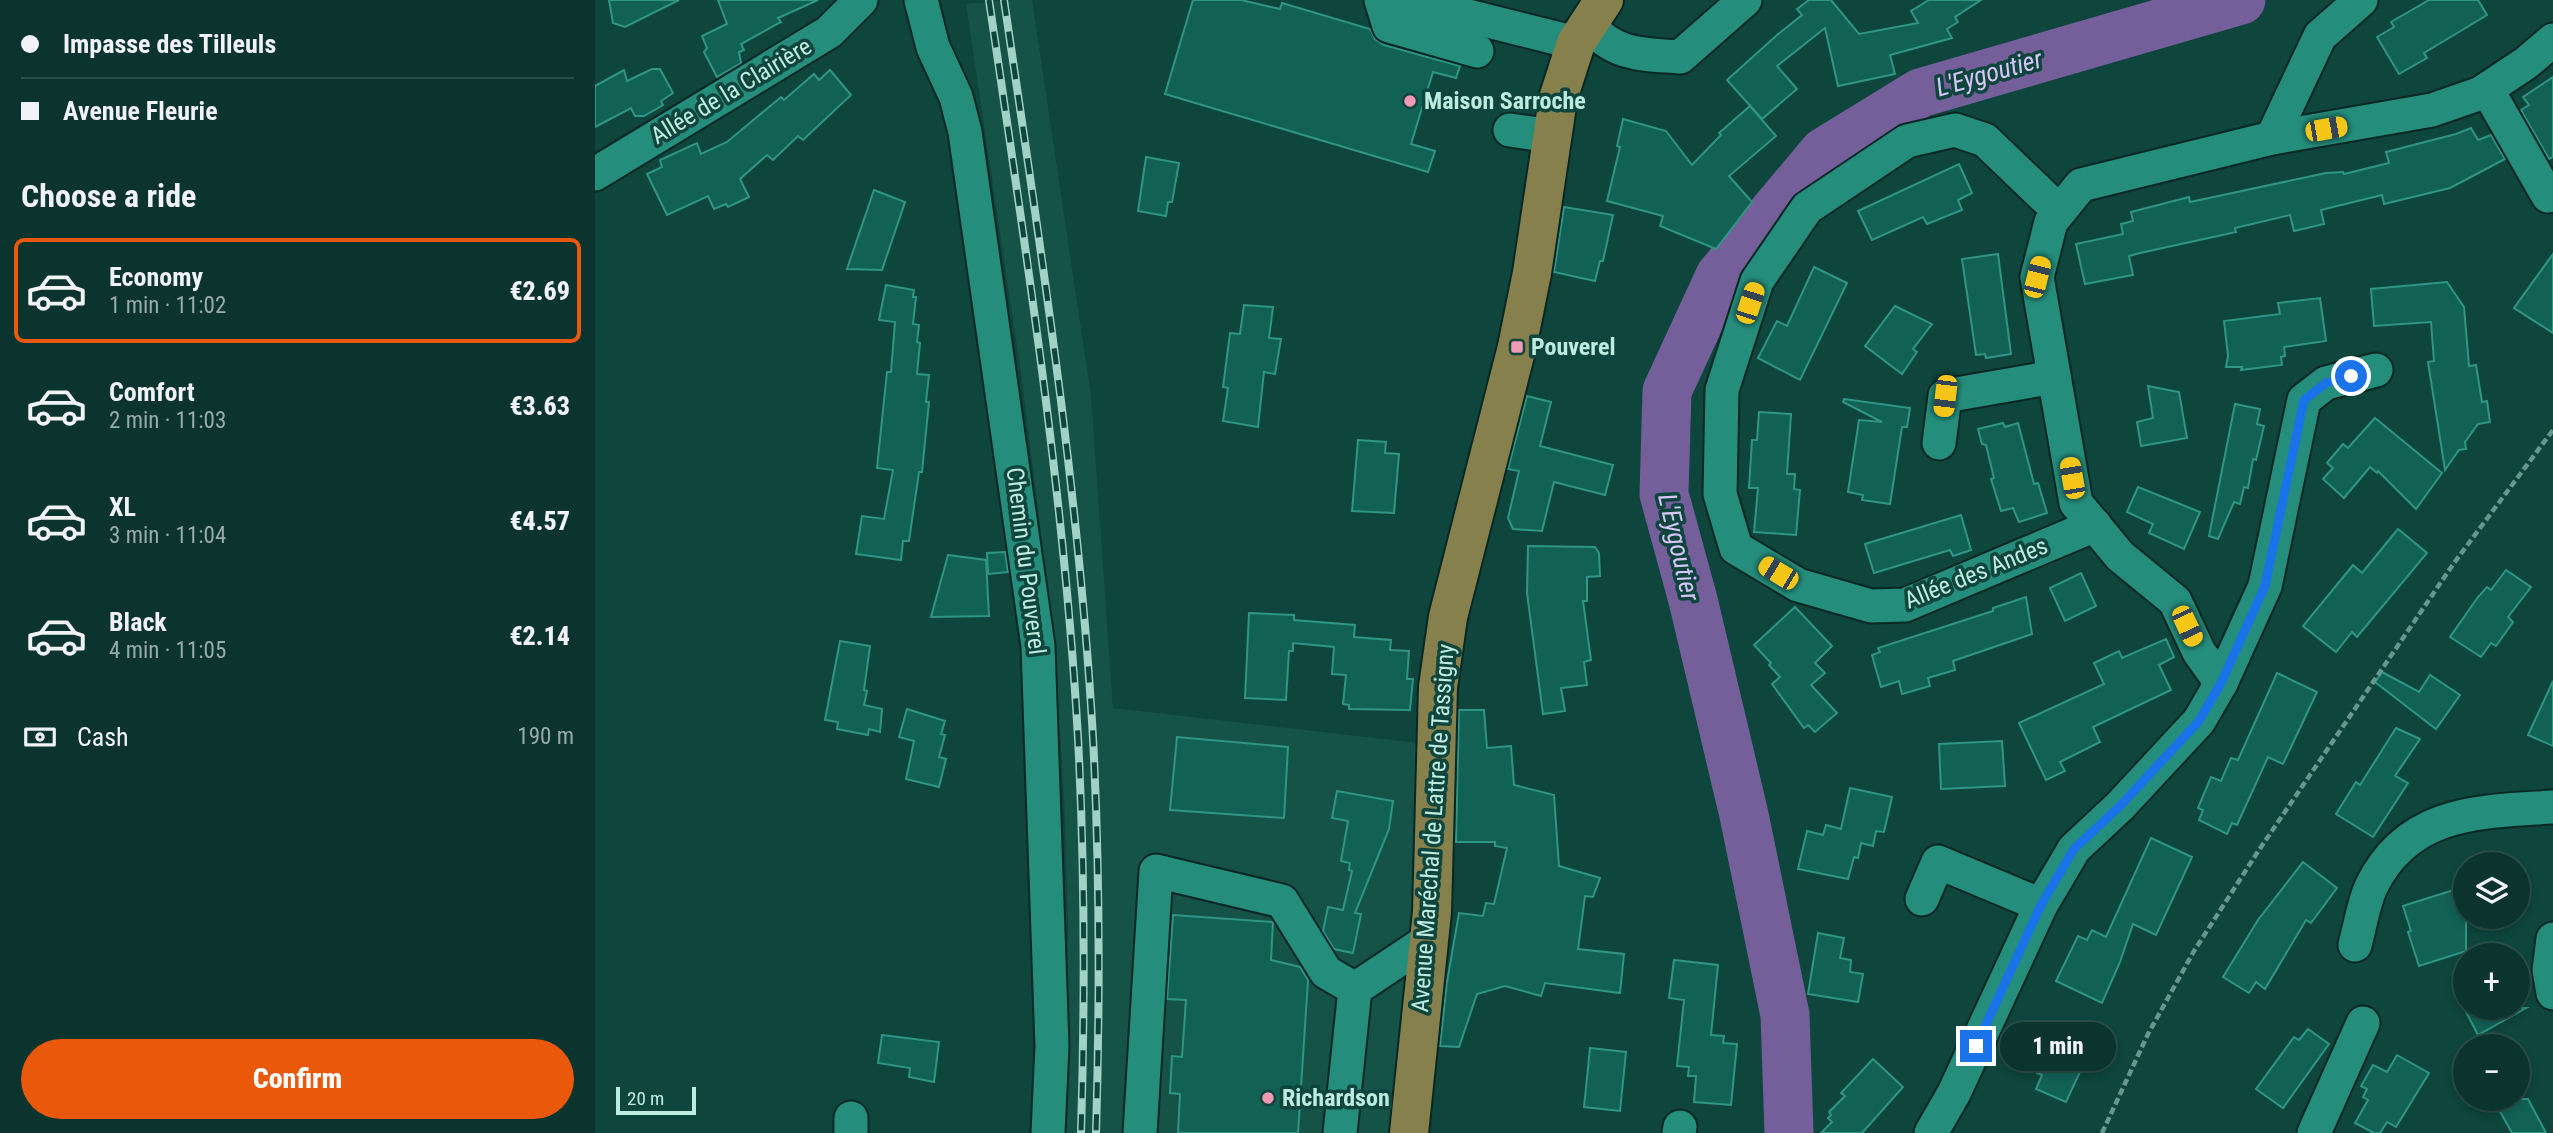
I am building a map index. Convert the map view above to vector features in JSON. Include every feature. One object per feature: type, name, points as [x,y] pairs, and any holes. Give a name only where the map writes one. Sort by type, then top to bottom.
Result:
[{"type":"main road","name":"Avenue Maréchal de Lattre de Tassigny","points":[[1409,1133],[1430,939],[1438,687],[1448,617],[1517,347],[1532,273],[1558,99],[1589,23]]},
{"type":"street","name":"Allée de la Clairière","points":[[595,173],[829,32],[861,0]]},
{"type":"street","name":"Chemin du Pouverel","points":[[921,0],[933,47],[956,97],[965,132],[1038,646],[1052,1046],[1048,1133]]},
{"type":"street","points":[[1381,0],[1389,26],[1477,51]]},
{"type":"street","points":[[1403,0],[1589,23],[1600,39],[1616,49],[1680,57],[1745,0]]},
{"type":"street","points":[[2272,138],[2320,36],[2361,0]]},
{"type":"street","points":[[2221,683],[2199,652],[2175,601],[2120,556],[2076,503],[2037,277],[2051,222],[2081,185],[2272,138],[2432,110],[2487,89],[2526,63],[2553,40]]},
{"type":"street","points":[[2487,89],[2548,196]]},
{"type":"street","points":[[1510,130],[1551,136]]},
{"type":"street","name":"Allée des Andes","points":[[2059,211],[1985,140],[1955,130],[1907,141],[1807,208],[1757,281],[1722,390],[1720,494],[1736,548],[1798,585],[1871,606],[1905,605],[2095,525]]},
{"type":"street","points":[[1931,1133],[1954,1093],[2041,905],[2074,849],[2120,806],[2199,721],[2221,683],[2265,586],[2304,400],[2326,383],[2376,370]]},
{"type":"street","points":[[1939,443],[1945,396],[2054,377]]},
{"type":"street","points":[[2355,945],[2371,888],[2395,852],[2431,824],[2478,812],[2553,807]]},
{"type":"street","points":[[1922,899],[1938,862],[2041,905]]},
{"type":"street","points":[[1140,1133],[1156,871],[1282,901],[1326,972],[1355,989]]},
{"type":"street","points":[[1355,989],[1430,939]]},
{"type":"street","points":[[2553,939],[2549,970],[2553,993]]},
{"type":"street","points":[[1340,1133],[1355,989]]},
{"type":"street","points":[[2313,1133],[2363,1023]]},
{"type":"path","points":[[2102,1133],[2148,1034],[2201,940],[2454,563],[2553,430]]},
{"type":"shaded area","points":[[1032,0],[1091,396],[1113,708],[1418,743],[1421,901],[1390,1133],[1063,1133],[1068,926],[1064,795],[1053,630],[1022,380],[966,4]]},
{"type":"building","points":[[609,0],[679,0],[625,27],[613,23]]},
{"type":"building","points":[[718,0],[818,0],[778,18],[781,22],[741,44],[744,50],[739,52],[741,63],[717,77],[704,52],[707,48],[702,36],[727,24]]},
{"type":"building","points":[[1193,0],[1241,0],[1280,9],[1282,3],[1370,29],[1375,39],[1384,45],[1460,66],[1456,78],[1433,72],[1411,144],[1435,151],[1428,172],[1165,94]]},
{"type":"building","points":[[1809,0],[1831,0],[1859,34],[1918,23],[1911,11],[1929,0],[1981,0],[1955,17],[1958,22],[1947,29],[1952,38],[1890,55],[1895,74],[1838,86],[1825,28],[1777,66],[1797,89],[1762,119],[1727,80],[1802,15],[1797,9]]},
{"type":"building","points":[[2429,0],[2478,0],[2487,15],[2424,53],[2427,58],[2399,74],[2377,37],[2394,27],[2391,22]]},
{"type":"building","points":[[652,69],[660,69],[673,93],[661,101],[663,105],[644,116],[635,116],[631,108],[595,127],[595,86],[624,70],[627,81]]},
{"type":"building","points":[[830,70],[851,95],[803,140],[798,136],[773,160],[767,155],[740,179],[749,197],[728,207],[726,204],[714,209],[708,196],[667,215],[647,174],[662,167],[660,160],[697,143],[701,154],[727,142],[781,97],[784,100],[814,74],[819,80]]},
{"type":"building","points":[[2553,77],[2553,157],[2549,159],[2521,110],[2529,105],[2523,97]]},
{"type":"building","points":[[1750,106],[1776,136],[1729,176],[1752,202],[1716,249],[1660,226],[1663,216],[1607,201],[1620,147],[1617,146],[1623,119],[1666,131],[1692,165],[1721,135],[1719,133]]},
{"type":"building","points":[[2471,128],[2478,140],[2491,135],[2505,159],[2450,188],[2384,204],[2382,195],[2321,210],[2324,224],[2294,231],[2290,215],[2235,228],[2236,232],[2129,256],[2133,275],[2085,284],[2076,244],[2123,234],[2121,224],[2133,221],[2131,212],[2189,197],[2190,202],[2326,173],[2344,174],[2389,163],[2386,152]]},
{"type":"building","points":[[1146,157],[1179,163],[1172,202],[1168,202],[1166,216],[1138,211]]},
{"type":"building","points":[[1959,164],[1972,193],[1958,200],[1962,210],[1927,224],[1923,217],[1872,240],[1858,211]]},
{"type":"building","points":[[874,190],[905,202],[882,270],[847,269]]},
{"type":"building","points":[[1564,207],[1613,215],[1603,261],[1600,261],[1595,281],[1554,272]]},
{"type":"building","points":[[1998,254],[2011,354],[1986,358],[1985,354],[1976,355],[1962,259]]},
{"type":"building","points":[[2553,254],[2553,333],[2514,308]]},
{"type":"building","points":[[1814,267],[1847,283],[1800,380],[1758,358],[1777,321],[1787,326]]},
{"type":"building","points":[[2447,282],[2464,307],[2469,366],[2476,365],[2482,402],[2487,401],[2490,422],[2478,424],[2465,442],[2466,449],[2459,450],[2445,470],[2428,362],[2434,361],[2431,322],[2374,326],[2371,289]]},
{"type":"building","points":[[886,285],[914,290],[913,297],[916,297],[913,324],[919,325],[917,342],[920,343],[917,374],[929,375],[922,472],[919,472],[909,541],[903,541],[901,560],[856,554],[862,516],[884,519],[893,470],[877,468],[887,372],[891,372],[895,322],[879,320]]},
{"type":"building","points":[[2320,298],[2326,341],[2284,347],[2282,365],[2241,370],[2242,367],[2226,367],[2228,356],[2224,321],[2280,314],[2278,303]]},
{"type":"building","points":[[1244,305],[1273,307],[1269,338],[1281,339],[1275,374],[1264,372],[1258,427],[1223,421],[1228,388],[1223,387],[1230,333],[1240,334]]},
{"type":"building","points":[[1895,306],[1932,324],[1913,349],[1917,352],[1902,374],[1865,346]]},
{"type":"building","points":[[2148,386],[2179,392],[2187,438],[2141,446],[2137,422],[2153,418]]},
{"type":"building","points":[[1527,396],[1551,402],[1540,446],[1613,465],[1605,495],[1554,482],[1542,531],[1513,529],[1508,518],[1519,471],[1508,469]]},
{"type":"building","points":[[1844,399],[1910,408],[1907,427],[1902,427],[1890,504],[1862,500],[1863,495],[1848,492],[1859,420],[1882,422],[1843,402]]},
{"type":"building","points":[[2235,404],[2260,409],[2257,424],[2264,426],[2256,460],[2253,459],[2248,488],[2244,487],[2240,504],[2234,502],[2218,539],[2209,536]]},
{"type":"building","points":[[1759,412],[1791,414],[1787,474],[1795,474],[1794,489],[1800,490],[1796,535],[1754,532],[1758,488],[1749,488],[1752,440],[1757,440]]},
{"type":"building","points":[[2375,418],[2442,473],[2416,509],[2378,471],[2377,473],[2370,467],[2344,498],[2323,479],[2333,468],[2327,463],[2343,444],[2348,448]]},
{"type":"building","points":[[2003,423],[2005,427],[2018,423],[2034,484],[2038,483],[2047,513],[2019,522],[2013,508],[2001,511],[1991,479],[1994,478],[1986,445],[1982,444],[1978,429]]},
{"type":"building","points":[[1358,440],[1386,442],[1385,453],[1399,454],[1394,513],[1352,511]]},
{"type":"building","points":[[2138,487],[2200,512],[2184,549],[2149,533],[2153,524],[2127,512]]},
{"type":"building","points":[[1961,515],[1971,550],[1953,556],[1950,550],[1874,573],[1865,544]]},
{"type":"building","points":[[2398,529],[2427,553],[2357,637],[2352,632],[2336,652],[2303,626],[2353,565],[2362,573]]},
{"type":"building","points":[[1528,546],[1595,547],[1599,553],[1600,576],[1587,577],[1587,601],[1583,601],[1591,660],[1584,662],[1587,685],[1561,688],[1565,711],[1543,714],[1527,593]]},
{"type":"building","points":[[1005,552],[1008,572],[988,574],[987,553]]},
{"type":"building","points":[[948,555],[986,560],[989,616],[931,617]]},
{"type":"building","points":[[2506,570],[2531,587],[2508,617],[2513,622],[2496,646],[2491,643],[2481,657],[2450,637],[2478,597],[2487,587],[2491,590]]},
{"type":"building","points":[[2081,573],[2096,606],[2065,621],[2050,588]]},
{"type":"building","points":[[2026,597],[2032,634],[1953,661],[1955,670],[1928,678],[1930,686],[1902,694],[1899,681],[1881,687],[1872,655],[1880,652],[1878,648],[1993,611],[1993,608]]},
{"type":"building","points":[[1795,607],[1832,646],[1815,663],[1825,673],[1811,685],[1837,713],[1815,732],[1808,725],[1804,728],[1772,684],[1780,677],[1754,645]]},
{"type":"building","points":[[1249,613],[1294,615],[1294,620],[1355,625],[1354,637],[1391,640],[1390,650],[1409,651],[1407,679],[1413,679],[1410,710],[1349,709],[1349,705],[1343,704],[1346,675],[1332,674],[1334,647],[1293,643],[1293,651],[1289,651],[1286,700],[1245,698]]},
{"type":"building","points":[[2166,639],[2174,657],[2159,665],[2171,690],[2093,727],[2100,742],[2060,762],[2065,771],[2046,780],[2019,723],[2104,684],[2094,663],[2119,651],[2122,658]]},
{"type":"building","points":[[840,641],[870,646],[864,705],[882,709],[880,732],[869,729],[868,735],[837,729],[838,722],[825,720]]},
{"type":"building","points":[[2382,672],[2419,692],[2430,675],[2460,695],[2436,729],[2375,682]]},
{"type":"building","points":[[2277,673],[2317,692],[2283,764],[2268,757],[2237,825],[2232,823],[2227,834],[2199,820],[2203,810],[2198,808],[2211,777],[2221,781],[2231,758],[2238,760]]},
{"type":"building","points":[[2553,681],[2553,746],[2528,735]]},
{"type":"building","points":[[907,709],[945,721],[941,734],[945,735],[939,757],[946,759],[939,787],[906,779],[914,741],[899,737]]},
{"type":"building","points":[[1459,710],[1484,710],[1487,748],[1511,746],[1514,785],[1554,795],[1559,866],[1600,878],[1593,897],[1585,896],[1578,949],[1624,954],[1620,993],[1545,983],[1541,996],[1505,986],[1477,994],[1459,1047],[1440,1046],[1447,982],[1459,913],[1483,916],[1486,903],[1494,904],[1507,848],[1495,846],[1495,842],[1456,842]]},
{"type":"building","points":[[2396,728],[2420,739],[2395,776],[2408,783],[2373,837],[2336,814],[2356,782],[2360,785]]},
{"type":"building","points":[[1177,737],[1288,747],[1284,818],[1170,810]]},
{"type":"building","points":[[2002,741],[2005,786],[1941,789],[1939,744]]},
{"type":"building","points":[[1850,788],[1892,797],[1884,832],[1876,831],[1873,846],[1861,843],[1858,858],[1854,857],[1848,879],[1798,869],[1807,831],[1823,835],[1826,825],[1841,829]]},
{"type":"building","points":[[1337,791],[1393,801],[1389,829],[1355,913],[1361,914],[1353,953],[1334,949],[1323,931],[1328,907],[1343,910],[1352,871],[1349,870],[1350,863],[1341,861],[1348,821],[1332,818]]},
{"type":"building","points":[[2151,838],[2192,857],[2156,935],[2133,924],[2102,1003],[2056,981],[2078,936],[2087,940],[2092,930],[2106,937]]},
{"type":"building","points":[[2303,862],[2337,888],[2311,923],[2306,920],[2265,989],[2256,982],[2249,993],[2223,977],[2258,920]]},
{"type":"building","points":[[2453,890],[2453,929],[2466,929],[2466,943],[2453,943],[2453,955],[2419,966],[2403,906]]},
{"type":"building","points":[[1173,915],[1273,922],[1271,960],[1300,967],[1308,980],[1298,1133],[1178,1133],[1180,1094],[1170,1093],[1172,1056],[1182,1057],[1186,1000],[1167,999]]},
{"type":"building","points":[[1818,933],[1844,938],[1840,958],[1851,960],[1850,972],[1863,974],[1858,1002],[1808,994]]},
{"type":"building","points":[[1674,960],[1718,965],[1711,1035],[1724,1036],[1723,1043],[1737,1044],[1731,1105],[1694,1102],[1696,1076],[1688,1076],[1689,1067],[1677,1066],[1684,1000],[1669,998]]},
{"type":"building","points":[[2470,1020],[2505,1020],[2480,1034]]},
{"type":"building","points":[[2049,1028],[2092,1046],[2066,1102],[2036,1089],[2042,1075],[2035,1072],[2041,1060],[2037,1058]]},
{"type":"building","points":[[2308,1029],[2329,1044],[2283,1108],[2256,1089],[2294,1037],[2299,1040]]},
{"type":"building","points":[[882,1035],[939,1042],[934,1082],[909,1077],[910,1068],[878,1063]]},
{"type":"building","points":[[1590,1048],[1626,1052],[1620,1111],[1584,1107]]},
{"type":"building","points":[[2397,1055],[2429,1073],[2396,1127],[2387,1122],[2380,1133],[2374,1133],[2355,1123],[2368,1100],[2363,1097],[2367,1089],[2361,1086],[2373,1065],[2387,1072]]},
{"type":"building","points":[[1873,1059],[1903,1087],[1862,1133],[1821,1133],[1832,1122],[1828,1118],[1831,1115],[1829,1112],[1845,1096],[1841,1093]]},
{"type":"building","points":[[2530,1103],[2546,1133],[2512,1133],[2500,1111],[2530,1111]]},
{"type":"waterway","name":"L'Eygoutier","points":[[1789,1133],[1785,1015],[1744,815],[1693,600],[1664,494],[1667,391],[1720,276],[1824,152],[1920,93],[2241,0]]},
{"type":"railway","points":[[989,0],[1042,368],[1072,645],[1083,886],[1081,1133]]},
{"type":"railway","points":[[1004,0],[1057,368],[1087,645],[1098,886],[1096,1133]]},
{"type":"place","name":"Maison Sarroche","points":[[1410,101]]},
{"type":"place","name":"Pouverel","points":[[1517,347]]},
{"type":"place","name":"Richardson","points":[[1268,1098]]},
{"type":"route","points":[[1976,1046],[2041,905],[2074,849],[2120,806],[2199,721],[2221,683],[2265,586],[2304,400],[2326,383],[2351,376]]}]
